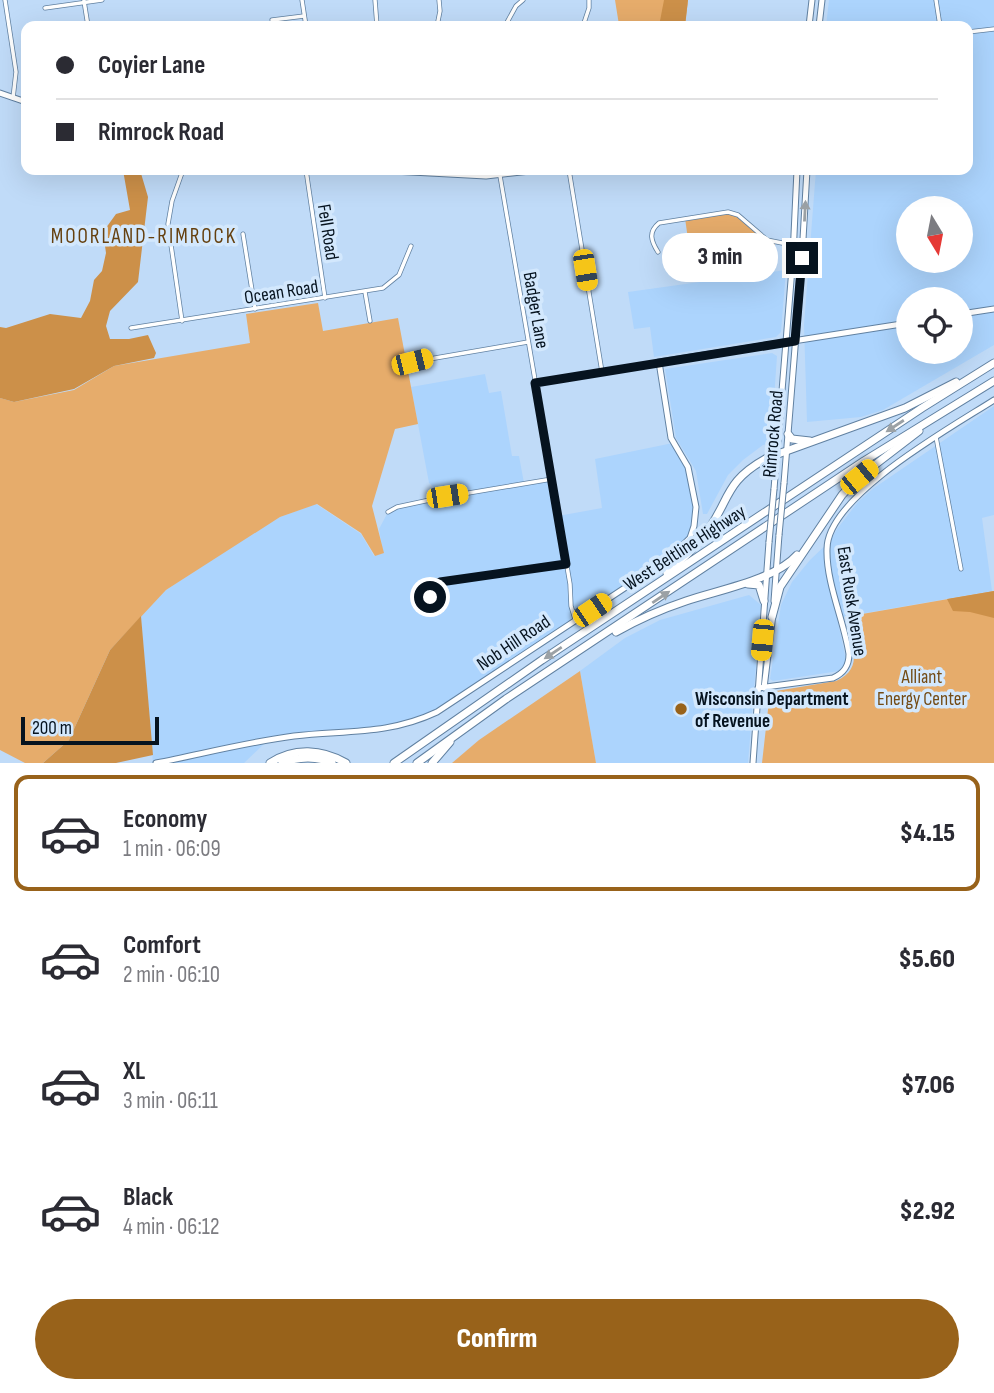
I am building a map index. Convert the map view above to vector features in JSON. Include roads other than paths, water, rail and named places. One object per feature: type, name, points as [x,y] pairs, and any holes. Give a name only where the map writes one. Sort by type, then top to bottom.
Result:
[{"type":"highway","points":[[650,588],[703,538],[738,477],[752,466],[905,408],[994,363]]},
{"type":"highway","name":"West Beltline Highway","points":[[394,763],[650,588],[994,363]]},
{"type":"highway","name":"West Beltline Highway","points":[[417,763],[457,733],[853,468],[994,381]]},
{"type":"highway","points":[[772,617],[780,587],[838,500],[859,477],[965,398]]},
{"type":"highway","points":[[788,434],[799,441],[818,441]]},
{"type":"highway","points":[[564,662],[659,610],[776,570],[793,560],[809,543]]},
{"type":"highway","points":[[723,589],[757,584],[764,601]]},
{"type":"highway","points":[[432,763],[457,733]]},
{"type":"highway","points":[[270,763],[291,753],[306,751],[323,752],[346,763]]},
{"type":"highway","points":[[282,763],[296,758],[332,763]]},
{"type":"street","points":[[5,0],[16,72],[13,97]]},
{"type":"street","points":[[45,8],[102,0]]},
{"type":"street","points":[[302,0],[305,21]]},
{"type":"street","points":[[374,0],[376,21]]},
{"type":"street","points":[[438,21],[439,0]]},
{"type":"street","points":[[508,21],[516,6],[523,0]]},
{"type":"street","points":[[585,21],[589,0]]},
{"type":"street","points":[[810,21],[812,0]]},
{"type":"street","points":[[820,21],[822,0]]},
{"type":"street","points":[[936,0],[939,21]]},
{"type":"street","points":[[85,1],[87,21]]},
{"type":"street","points":[[272,19],[304,16]]},
{"type":"street","points":[[973,31],[994,29]]},
{"type":"street","points":[[0,93],[21,100]]},
{"type":"street","points":[[181,175],[172,201],[168,224],[182,321]]},
{"type":"street","name":"Fell Road","points":[[307,175],[324,298]]},
{"type":"street","name":"Badger Lane","points":[[500,175],[575,620]]},
{"type":"street","points":[[570,175],[602,372]]},
{"type":"street","name":"Rimrock Road","points":[[761,688],[764,601],[787,343],[797,175]]},
{"type":"street","name":"Rimrock Road","points":[[753,763],[759,700],[772,617],[807,175]]},
{"type":"street","points":[[658,252],[651,236],[659,223],[721,212],[738,215],[767,240],[775,243],[803,243]]},
{"type":"street","points":[[243,234],[255,309]]},
{"type":"street","name":"Ocean Road","points":[[131,328],[383,288],[392,282],[403,266],[411,246]]},
{"type":"street","points":[[365,292],[370,321]]},
{"type":"street","points":[[973,312],[994,309]]},
{"type":"street","points":[[535,383],[896,325]]},
{"type":"street","points":[[412,362],[528,341]]},
{"type":"street","name":"Nob Hill Road","points":[[156,763],[293,736],[385,729],[413,722],[443,708],[670,558],[687,541],[697,516],[688,467],[671,438],[659,362]]},
{"type":"street","name":"East Rusk Avenue","points":[[761,688],[833,678],[847,667],[848,648],[827,553],[830,534],[856,498],[872,482],[994,400]]},
{"type":"street","points":[[936,437],[961,569]]},
{"type":"street","points":[[388,512],[418,502],[552,479]]},
{"type":"street","points":[[431,586],[433,590],[430,597],[420,595],[421,585],[431,586],[440,582],[566,564]]},
{"type":"place","name":"Wisconsin Department of Revenue","points":[[681,709]]},
{"type":"district","name":"MOORLAND-RIMROCK","points":[[144,236]]},
{"type":"park label","name":"Alliant Energy Center","points":[[922,687]]}]
